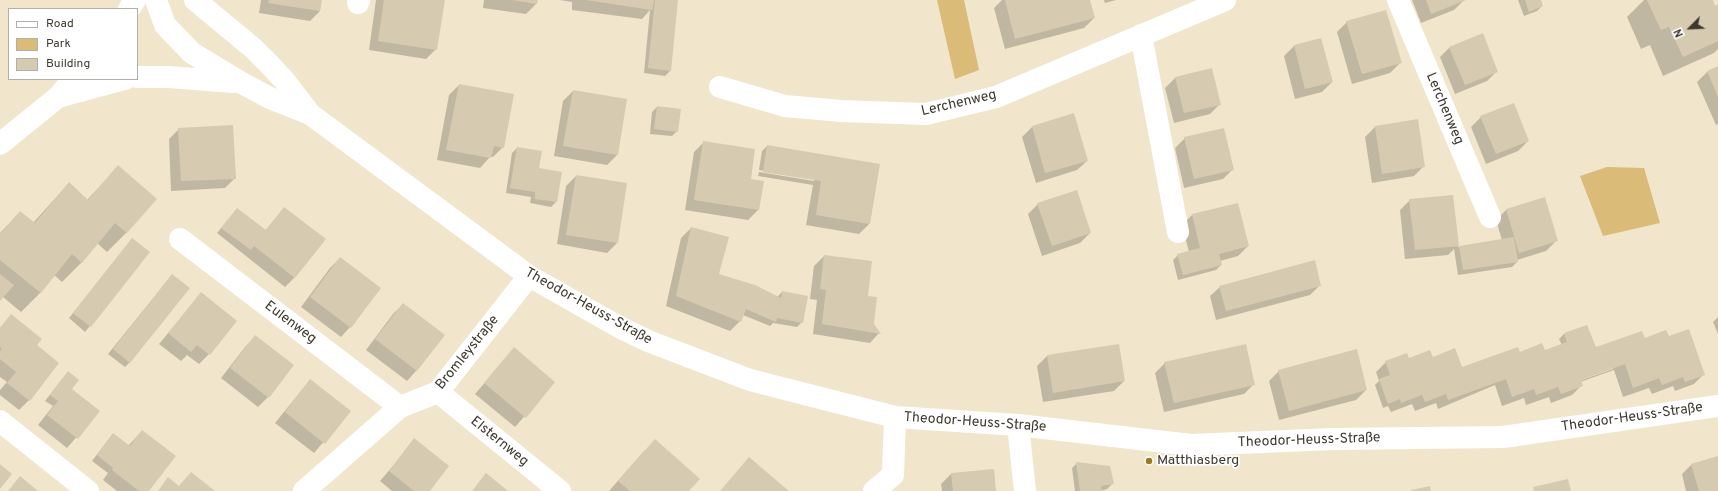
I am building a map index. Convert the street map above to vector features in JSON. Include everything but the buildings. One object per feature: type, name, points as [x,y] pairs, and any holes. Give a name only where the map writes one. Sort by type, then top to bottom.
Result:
[{"type":"street","name":"Theodor-Heuss-Straße","points":[[156,0],[165,25],[182,44],[209,64],[240,82],[278,101],[310,114],[529,276],[619,327],[648,341],[750,380],[895,417],[1018,425],[1191,445],[1334,439],[1503,437],[1718,406]]},
{"type":"street","name":"Theodor-Heuss-Straße","points":[[195,0],[269,64],[284,80],[310,114]]},
{"type":"street","name":"Lerchenweg","points":[[720,87],[785,106],[841,111],[926,114],[996,97],[1225,0]]},
{"type":"street","name":"Lerchenweg","points":[[1398,0],[1490,217]]},
{"type":"street","points":[[1141,35],[1178,232]]},
{"type":"street","points":[[138,77],[169,77],[240,82]]},
{"type":"street","points":[[0,144],[58,97],[72,80]]},
{"type":"street","points":[[58,97],[121,80]]},
{"type":"street","name":"Eulenweg","points":[[180,240],[400,407]]},
{"type":"street","name":"Bromleystraße","points":[[304,491],[400,407],[438,392],[529,276]]},
{"type":"street","name":"Elsternweg","points":[[438,392],[560,491]]},
{"type":"street","points":[[874,491],[893,475],[895,417]]},
{"type":"street","points":[[0,421],[88,491]]},
{"type":"street","points":[[1018,425],[1025,491]]},
{"type":"green space","points":[[937,0],[964,0],[979,70],[955,79]]},
{"type":"green space","points":[[1607,167],[1644,168],[1660,223],[1603,236],[1580,176]]},
{"type":"place","name":"Matthiasberg","points":[[1149,461]]}]
